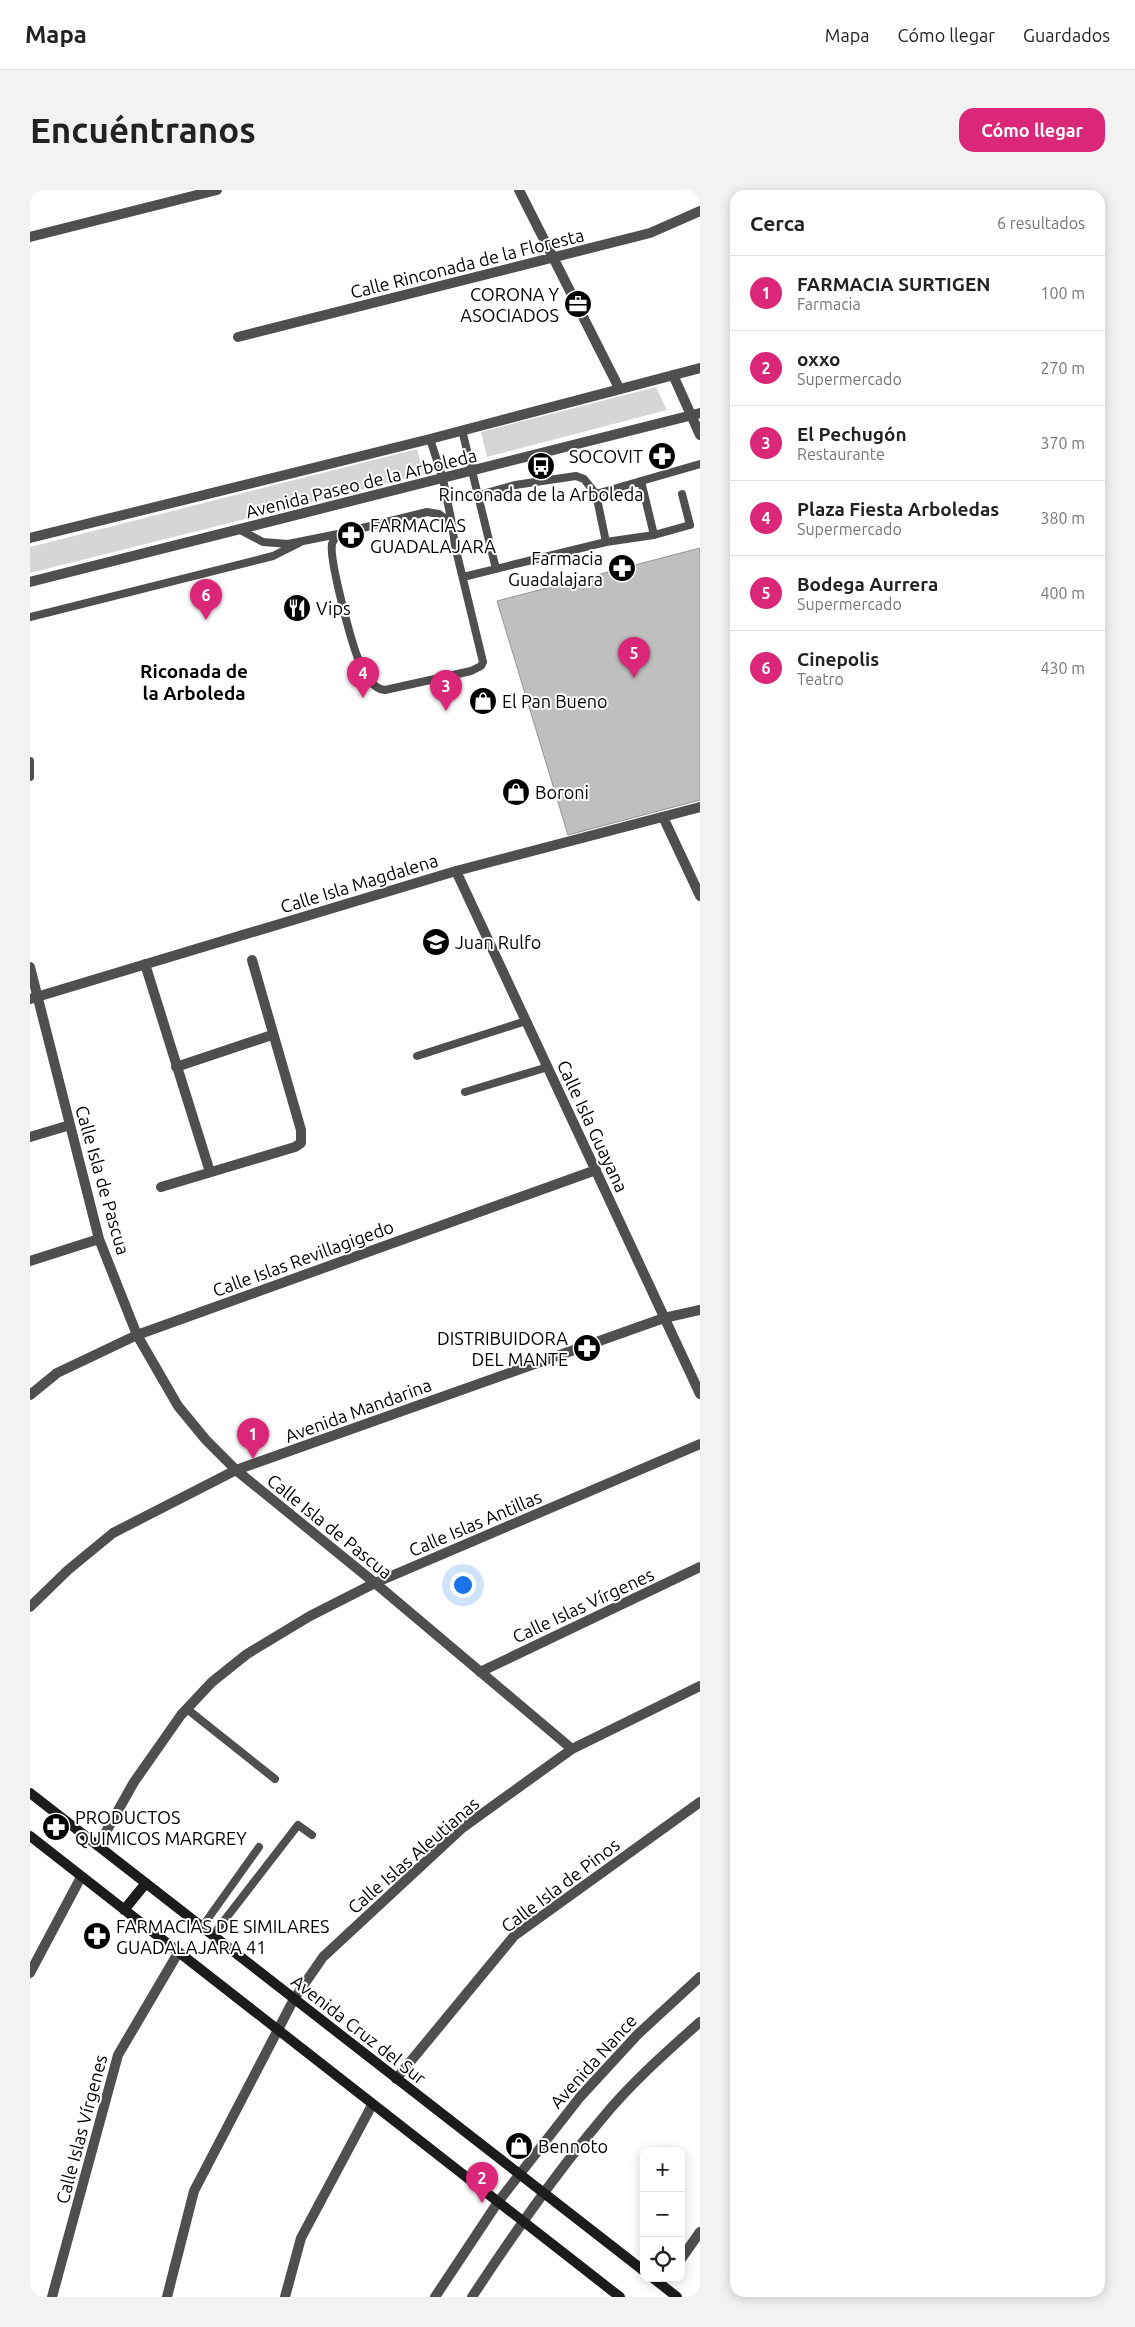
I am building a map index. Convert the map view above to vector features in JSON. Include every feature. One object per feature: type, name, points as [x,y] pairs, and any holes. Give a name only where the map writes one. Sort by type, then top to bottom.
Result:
[{"type":"main road","name":"Avenida Cruz del Sur","points":[[30,1793],[640,2268]]},
{"type":"main road","points":[[30,1836],[620,2297]]},
{"type":"main road","points":[[124,1910],[146,1884]]},
{"type":"main road","points":[[665,2282],[677,2297]]},
{"type":"street","points":[[30,237],[217,190]]},
{"type":"street","points":[[519,190],[619,388]]},
{"type":"street","name":"Calle Rinconada de la Floresta","points":[[238,337],[650,233],[700,211]]},
{"type":"street","name":"Avenida Paseo de la Arboleda","points":[[30,538],[430,439],[700,368]]},
{"type":"street","points":[[673,375],[696,414],[700,435]]},
{"type":"street","name":"Avenida Paseo de la Arboleda","points":[[30,582],[473,472],[696,414]]},
{"type":"street","name":"Calle Isla Magdalena","points":[[33,998],[456,871],[700,807]]},
{"type":"street","points":[[663,817],[700,896]]},
{"type":"street","name":"Calle Isla Guayana","points":[[456,871],[700,1394]]},
{"type":"street","points":[[161,1187],[295,1147],[302,1143],[301,1130],[272,1035],[252,960]]},
{"type":"street","points":[[145,964],[210,1172]]},
{"type":"street","name":"Calle Isla de Pascua","points":[[30,968],[33,998],[70,1125],[99,1239],[137,1336],[178,1406],[206,1440],[236,1470],[376,1583],[572,1750]]},
{"type":"street","points":[[176,1067],[272,1035]]},
{"type":"street","points":[[30,1137],[70,1125]]},
{"type":"street","name":"Calle Islas Revillagigedo","points":[[30,1395],[57,1373],[137,1336],[596,1170]]},
{"type":"street","points":[[30,1261],[99,1239]]},
{"type":"street","name":"Avenida Mandarina","points":[[30,1607],[68,1570],[113,1532],[236,1470],[664,1318],[700,1310]]},
{"type":"street","name":"Calle Islas Antillas","points":[[98,1846],[134,1782],[187,1709],[212,1682],[247,1654],[310,1616],[376,1583],[700,1444]]},
{"type":"street","name":"Calle Islas Vírgenes","points":[[480,1672],[700,1567]]},
{"type":"street","name":"Calle Islas Aleutianas","points":[[167,2297],[194,2192],[294,1999],[323,1957],[461,1829],[572,1750],[700,1686]]},
{"type":"street","name":"Calle Isla de Pinos","points":[[396,2079],[514,1936],[700,1802]]},
{"type":"street","points":[[30,1973],[81,1876]]},
{"type":"street","name":"Calle Islas Vírgenes","points":[[52,2297],[118,2055],[178,1953]]},
{"type":"street","name":"Avenida Nance","points":[[435,2297],[498,2202],[580,2097],[636,2034],[700,1977]]},
{"type":"street","points":[[472,2297],[522,2221],[601,2120],[659,2058],[700,2022]]},
{"type":"street","points":[[285,2297],[301,2238],[372,2105]]},
{"type":"street","points":[[685,2253],[700,2232]]},
{"type":"lane","points":[[462,430],[496,569]]},
{"type":"lane","points":[[338,534],[332,543],[332,556],[342,604],[357,657],[373,684],[379,690],[471,672],[481,666],[482,657],[455,546],[442,479],[430,439]]},
{"type":"lane","points":[[596,494],[700,464]]},
{"type":"lane","points":[[479,495],[515,485],[576,476],[584,479],[596,494],[606,542]]},
{"type":"lane","points":[[641,481],[654,535]]},
{"type":"lane","points":[[463,577],[606,542],[654,535],[690,525],[682,494]]},
{"type":"lane","points":[[240,530],[263,542],[288,544],[427,512],[439,514],[452,524]]},
{"type":"lane","points":[[30,617],[273,556],[301,542]]},
{"type":"lane","points":[[30,761],[30,777]]},
{"type":"lane","points":[[417,1056],[526,1021]]},
{"type":"lane","points":[[465,1092],[548,1067]]},
{"type":"lane","points":[[187,1709],[275,1779]]},
{"type":"lane","points":[[213,1935],[298,1825],[312,1835]]},
{"type":"lane","points":[[202,1927],[259,1847]]},
{"type":"shaded area","points":[[656,387],[667,410],[487,457],[481,432]]},
{"type":"shaded area","points":[[417,449],[424,474],[30,573],[30,547]]},
{"type":"building","points":[[700,548],[700,800],[568,835],[497,601]]},
{"type":"place","name":"CORONA Y ASOCIADOS","points":[[578,304]]},
{"type":"place","name":"SOCOVIT","points":[[662,456]]},
{"type":"place","name":"Rinconada de la Arboleda","points":[[541,466]]},
{"type":"place","name":"FARMACIAS GUADALAJARA","points":[[351,535]]},
{"type":"place","name":"Farmacia Guadalajara","points":[[622,568]]},
{"type":"place","name":"Vips","points":[[297,608]]},
{"type":"place","name":"Cinepolis","points":[[206,620]]},
{"type":"place","name":"Bodega Aurrera","points":[[634,678]]},
{"type":"place","name":"Plaza Fiesta Arboledas","points":[[363,698]]},
{"type":"place","name":"El Pan Bueno","points":[[483,701]]},
{"type":"place","name":"El Pechugón","points":[[446,711]]},
{"type":"place","name":"Boroni","points":[[516,792]]},
{"type":"place","name":"Juan Rulfo","points":[[436,942]]},
{"type":"place","name":"DISTRIBUIDORA DEL MANTE","points":[[587,1348]]},
{"type":"place","name":"FARMACIA SURTIGEN","points":[[253,1459]]},
{"type":"place","name":"PRODUCTOS QUIMICOS MARGREY","points":[[56,1827]]},
{"type":"place","name":"FARMACIAS DE SIMILARES GUADALAJARA 41","points":[[97,1936]]},
{"type":"place","name":"Bennoto","points":[[519,2146]]},
{"type":"place","name":"oxxo","points":[[482,2203]]},
{"type":"district","name":"Riconada de la Arboleda","points":[[194,682]]}]
